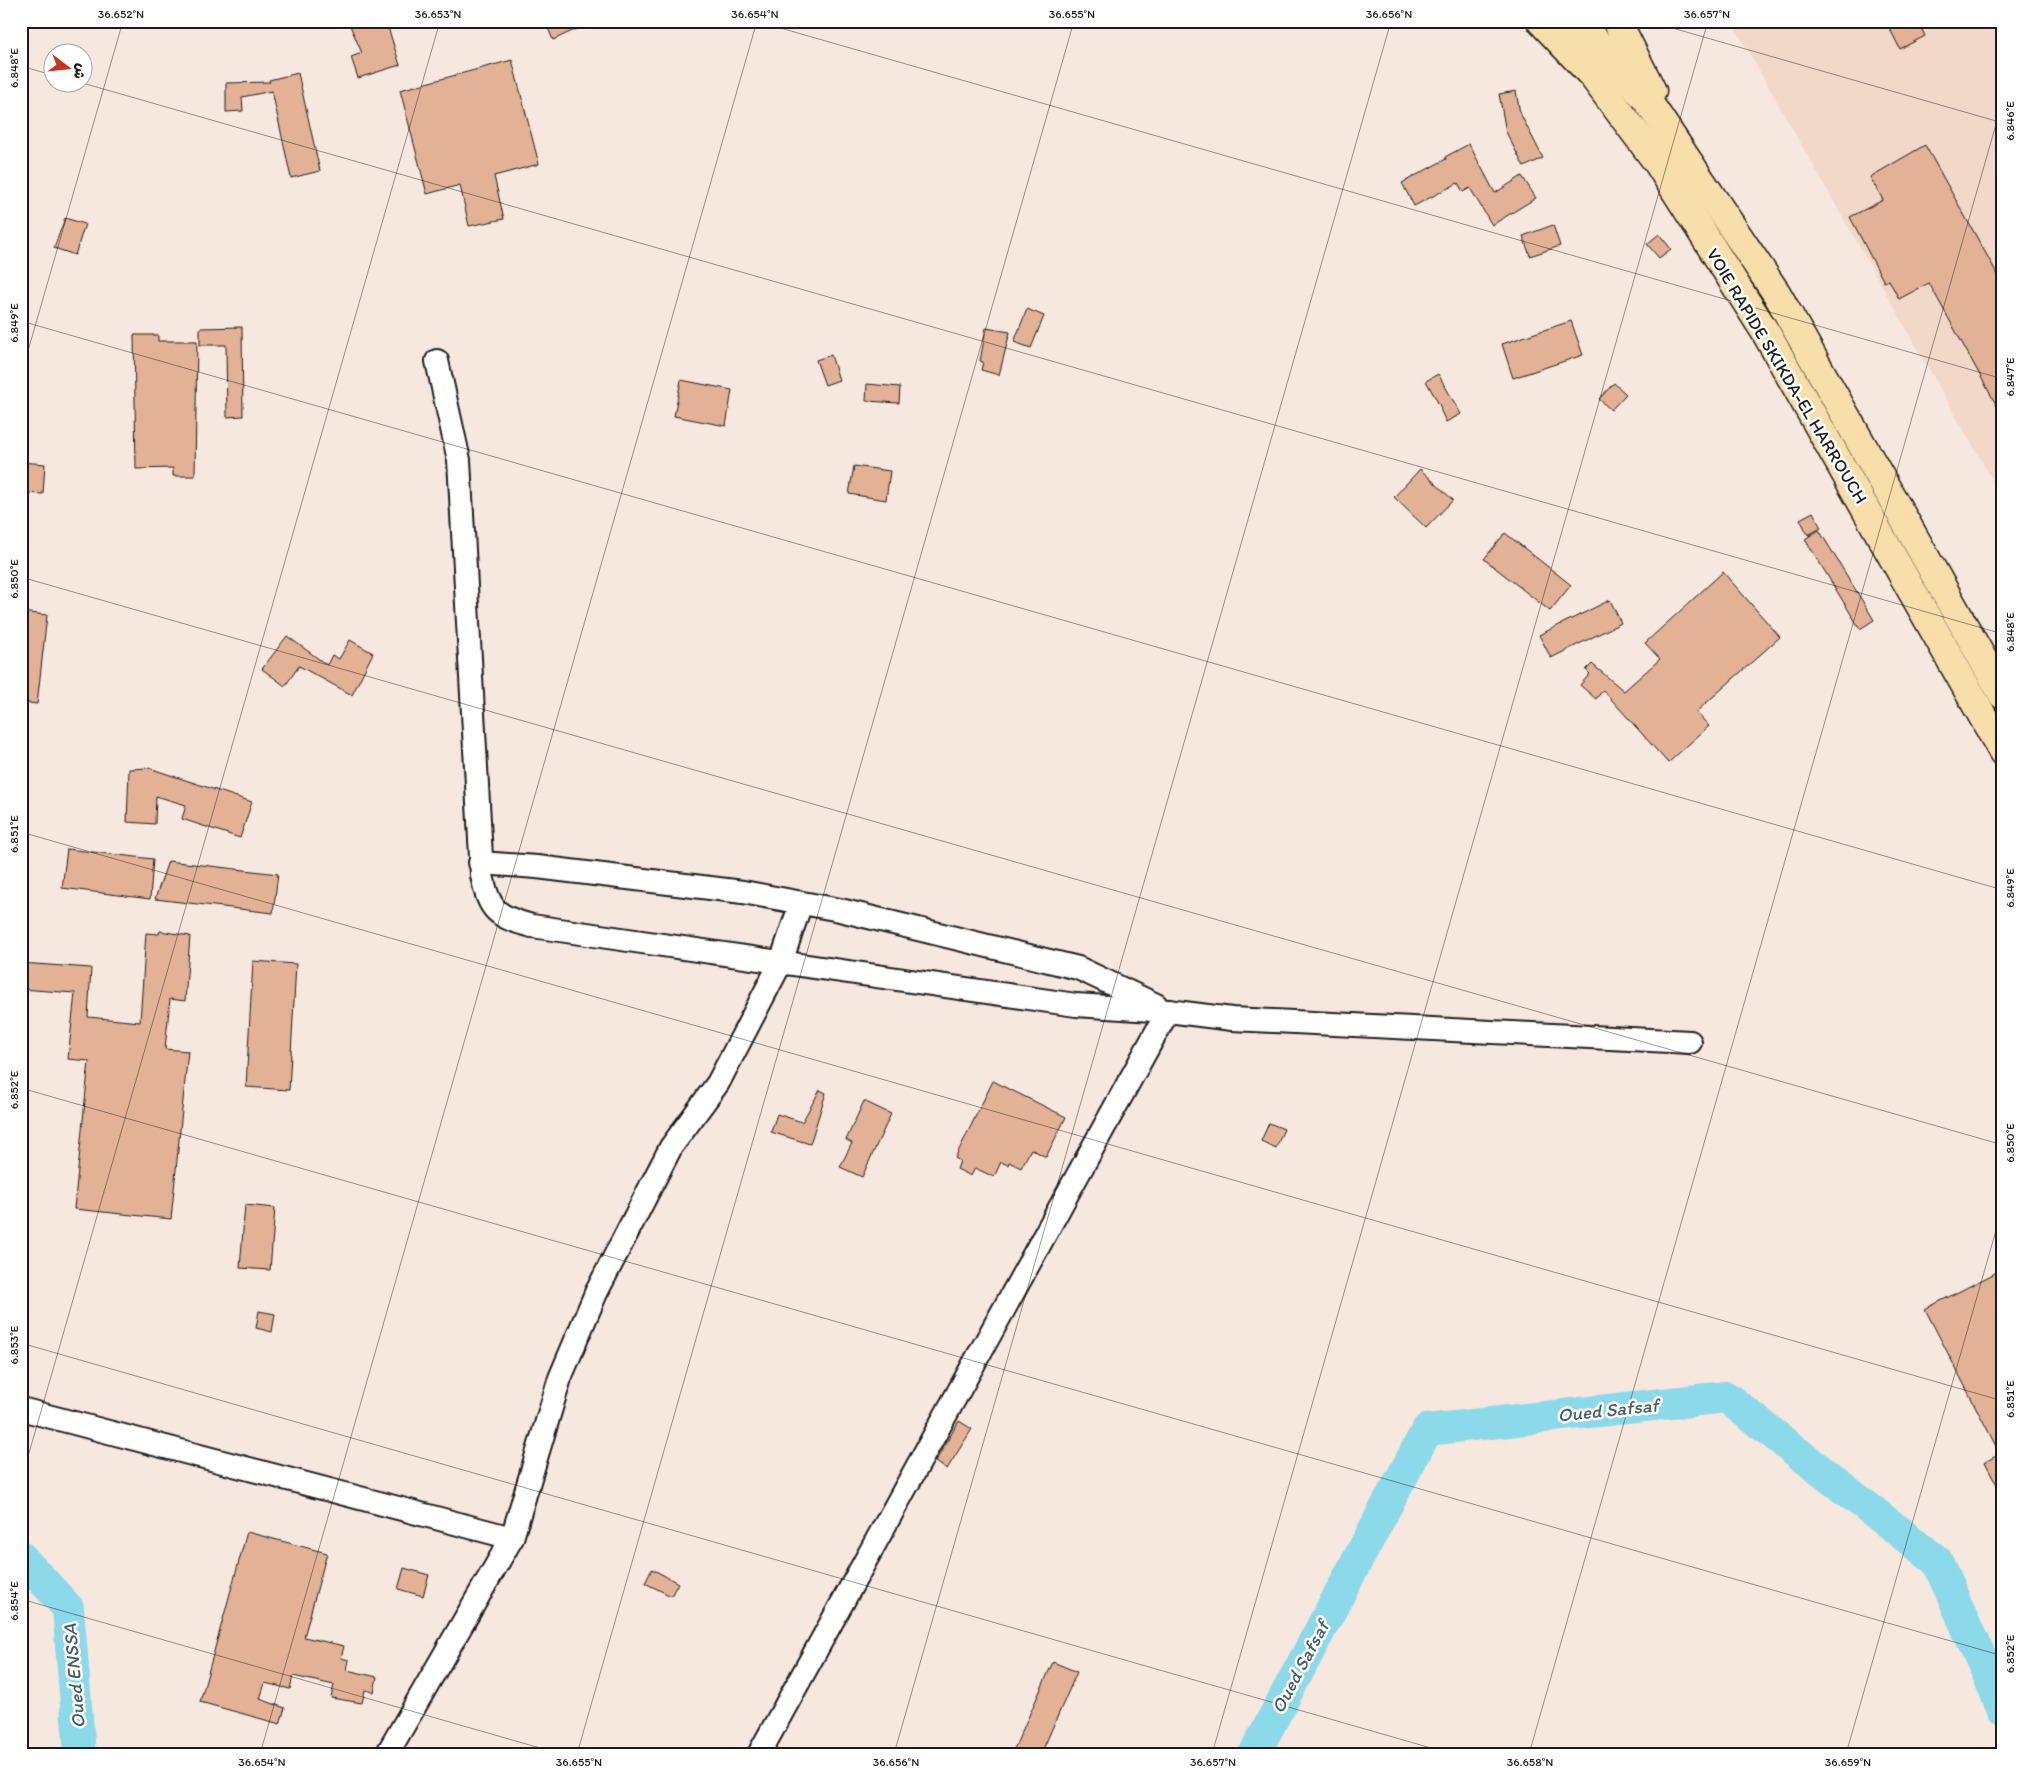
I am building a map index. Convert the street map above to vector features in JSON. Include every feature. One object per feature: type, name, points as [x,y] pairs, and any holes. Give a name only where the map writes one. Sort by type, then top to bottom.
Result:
[{"type":"highway","name":"VOIE RAPIDE SKIKDA-EL HARROUCH","points":[[1541,21],[1592,75],[1658,163],[1766,333],[2003,752]]},
{"type":"highway","name":"VOIE RAPIDE SKIKDA-EL HARROUCH","points":[[1578,21],[1647,100],[1777,294],[2003,695]]},
{"type":"highway","points":[[1617,21],[1681,151]]},
{"type":"street","points":[[437,361],[459,460],[480,863],[486,897],[497,911],[508,920],[532,926],[1076,1005],[1168,1011],[1232,1019],[1690,1042]]},
{"type":"street","points":[[480,863],[537,867],[743,892],[840,910],[1078,968],[1168,1011]]},
{"type":"street","points":[[387,1754],[512,1538],[560,1378],[596,1293],[630,1223],[671,1147],[718,1084],[781,962],[801,902]]},
{"type":"street","points":[[759,1754],[1168,1011]]},
{"type":"street","points":[[21,1409],[512,1538]]},
{"type":"shaded area","points":[[1731,21],[2003,21],[2003,499]]},
{"type":"building","points":[[348,21],[386,21],[400,65],[358,78],[351,57],[362,53]]},
{"type":"building","points":[[545,21],[594,21],[553,40]]},
{"type":"building","points":[[1886,21],[1918,21],[1925,36],[1900,49]]},
{"type":"building","points":[[512,60],[539,164],[494,176],[504,219],[469,226],[460,185],[427,194],[400,90]]},
{"type":"building","points":[[298,73],[320,171],[291,178],[272,91],[242,97],[243,111],[226,112],[226,83],[270,82],[269,80]]},
{"type":"building","points":[[1516,91],[1520,113],[1543,158],[1524,167],[1506,132],[1499,94]]},
{"type":"building","points":[[1469,144],[1495,193],[1522,176],[1536,198],[1492,225],[1470,188],[1463,192],[1458,183],[1414,206],[1402,183]]},
{"type":"building","points":[[1925,145],[2003,284],[2003,417],[1929,283],[1899,299],[1889,280],[1884,282],[1850,217],[1883,200],[1870,177]]},
{"type":"building","points":[[65,218],[85,224],[75,255],[54,248]]},
{"type":"building","points":[[1553,225],[1560,246],[1530,256],[1523,236]]},
{"type":"building","points":[[1659,234],[1671,249],[1659,258],[1647,244]]},
{"type":"building","points":[[1027,309],[1044,316],[1031,348],[1014,342]]},
{"type":"building","points":[[1571,321],[1583,355],[1513,378],[1502,344]]},
{"type":"building","points":[[242,327],[243,416],[227,417],[226,345],[200,345],[200,328]]},
{"type":"building","points":[[986,328],[1010,332],[999,375],[981,370],[983,362],[980,361]]},
{"type":"building","points":[[134,335],[158,335],[158,341],[197,341],[195,476],[173,476],[173,468],[136,469]]},
{"type":"building","points":[[831,355],[839,380],[825,385],[816,360]]},
{"type":"building","points":[[1438,374],[1461,414],[1446,422],[1441,408],[1426,381]]},
{"type":"building","points":[[681,380],[732,390],[726,426],[674,416]]},
{"type":"building","points":[[1614,383],[1626,394],[1611,410],[1599,399]]},
{"type":"building","points":[[867,384],[900,387],[899,403],[866,401]]},
{"type":"building","points":[[21,462],[45,464],[43,494],[21,493]]},
{"type":"building","points":[[854,466],[890,471],[886,500],[849,494]]},
{"type":"building","points":[[1420,469],[1453,500],[1426,528],[1394,497]]},
{"type":"building","points":[[1813,512],[1821,528],[1808,535],[1800,519]]},
{"type":"building","points":[[1819,530],[1874,620],[1860,629],[1805,539]]},
{"type":"building","points":[[1505,533],[1571,585],[1550,611],[1484,559]]},
{"type":"building","points":[[1723,572],[1780,637],[1696,712],[1709,726],[1668,763],[1603,690],[1596,699],[1580,685],[1590,674],[1586,670],[1592,664],[1624,691],[1660,659],[1645,643]]},
{"type":"building","points":[[1610,600],[1621,623],[1551,658],[1539,635]]},
{"type":"building","points":[[21,612],[47,615],[37,704],[21,702]]},
{"type":"building","points":[[287,636],[327,665],[332,655],[339,659],[350,640],[373,653],[352,695],[299,666],[285,686],[262,669]]},
{"type":"building","points":[[149,768],[252,802],[240,838],[182,819],[186,805],[156,796],[155,824],[127,822],[129,769]]},
{"type":"building","points":[[67,849],[153,859],[150,899],[62,888]]},
{"type":"building","points":[[168,861],[278,874],[273,913],[155,899]]},
{"type":"building","points":[[160,931],[190,936],[185,1001],[170,999],[165,1049],[188,1051],[171,1219],[74,1209],[89,1061],[68,1059],[75,993],[21,989],[21,963],[91,968],[88,1017],[140,1022],[146,933],[159,934]]},
{"type":"building","points":[[253,961],[296,964],[289,1090],[246,1087]]},
{"type":"building","points":[[993,1081],[1066,1117],[1046,1157],[1031,1149],[1021,1168],[1009,1162],[1008,1165],[1001,1162],[994,1177],[975,1168],[971,1176],[957,1169],[960,1161],[955,1158]]},
{"type":"building","points":[[820,1090],[826,1093],[810,1144],[771,1132],[777,1114],[802,1122]]},
{"type":"building","points":[[864,1101],[891,1114],[862,1177],[840,1167],[852,1143],[846,1140]]},
{"type":"building","points":[[1269,1123],[1284,1129],[1276,1148],[1261,1141]]},
{"type":"building","points":[[245,1205],[275,1208],[270,1270],[240,1268]]},
{"type":"building","points":[[2003,1269],[2003,1496],[1985,1462],[2000,1454],[1925,1309]]},
{"type":"building","points":[[259,1311],[275,1314],[272,1332],[256,1328]]},
{"type":"building","points":[[959,1421],[972,1429],[947,1469],[935,1462]]},
{"type":"building","points":[[247,1532],[327,1553],[304,1637],[344,1646],[341,1658],[349,1660],[347,1670],[377,1677],[374,1692],[365,1690],[362,1703],[331,1698],[334,1685],[293,1676],[290,1689],[265,1683],[260,1699],[285,1708],[280,1724],[200,1702]]},
{"type":"building","points":[[404,1568],[429,1575],[423,1596],[398,1589]]},
{"type":"building","points":[[652,1569],[678,1583],[671,1596],[645,1583]]},
{"type":"building","points":[[1053,1662],[1077,1672],[1041,1754],[1026,1754],[1014,1749]]},
{"type":"waterway","name":"Oued Safsaf","points":[[1254,1754],[1427,1430],[1726,1397],[1937,1561],[2003,1709]]},
{"type":"waterway","name":"Oued ENSSA","points":[[21,1557],[68,1608],[80,1754]]}]
